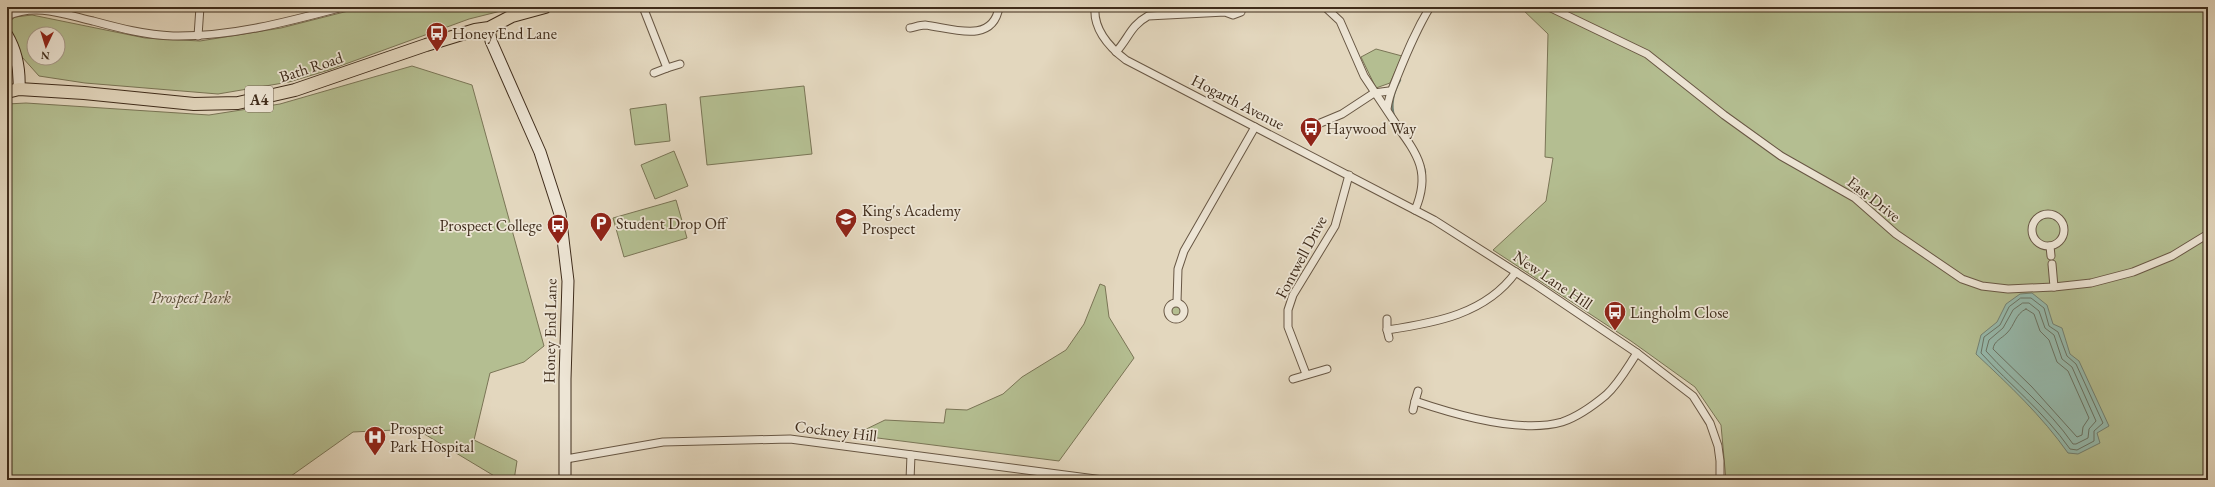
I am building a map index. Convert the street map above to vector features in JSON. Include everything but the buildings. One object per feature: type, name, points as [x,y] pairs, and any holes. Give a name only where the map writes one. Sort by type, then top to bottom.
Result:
[{"type":"main road","name":"Bath Road","points":[[13,90],[84,93],[176,103],[238,103],[288,92],[426,45],[475,30],[489,28],[512,16],[545,7]]},
{"type":"street","points":[[198,36],[200,7]]},
{"type":"street","points":[[7,16],[36,8],[57,11],[145,34],[198,36],[237,32],[343,7]]},
{"type":"street","points":[[643,7],[667,68]]},
{"type":"street","points":[[910,28],[923,25],[976,32],[989,28],[998,13],[999,7]]},
{"type":"street","name":"Hogarth Avenue","points":[[1094,7],[1095,22],[1099,30],[1116,52],[1141,68],[1415,210]]},
{"type":"street","points":[[1325,7],[1340,21],[1374,93],[1387,109],[1396,125],[1417,155],[1422,166],[1420,198],[1415,210]]},
{"type":"street","points":[[1387,109],[1389,92],[1395,83],[1413,36],[1430,7]]},
{"type":"street","name":"East Drive","points":[[1549,7],[1647,54],[1724,115],[1780,156],[1855,198],[1896,234],[1962,279],[1988,287],[2008,288],[2054,287],[2091,283],[2133,272],[2172,256],[2208,234]]},
{"type":"street","points":[[1116,52],[1129,31],[1137,22],[1148,16],[1225,12],[1233,15],[1241,12]]},
{"type":"street","name":"Honey End Lane","points":[[489,28],[491,41],[540,152],[560,214],[568,281],[565,379],[566,480]]},
{"type":"street","points":[[7,34],[17,58],[20,76],[13,90]]},
{"type":"street","points":[[654,73],[680,64]]},
{"type":"street","points":[[1318,124],[1342,114],[1374,93],[1389,92]]},
{"type":"street","points":[[1176,302],[1177,277],[1184,251],[1255,127]]},
{"type":"street","name":"Fontwell Drive","points":[[1306,374],[1288,327],[1288,310],[1293,295],[1335,226],[1349,175]]},
{"type":"street","name":"New Lane Hill","points":[[1415,210],[1516,272],[1637,354],[1693,396],[1710,422],[1718,446],[1720,480]]},
{"type":"street","points":[[2047,214],[2057,217],[2063,226],[2064,231],[2060,241],[2050,246],[2045,246],[2036,241],[2031,232],[2037,218],[2047,214]]},
{"type":"street","points":[[2050,246],[2051,256]]},
{"type":"street","points":[[2052,264],[2054,287]]},
{"type":"street","points":[[1387,330],[1427,324],[1463,313],[1489,297],[1516,272]]},
{"type":"street","points":[[1387,319],[1389,338]]},
{"type":"street","points":[[1415,401],[1460,416],[1531,426],[1562,422],[1584,411],[1607,394],[1618,382],[1637,354]]},
{"type":"street","points":[[1293,379],[1327,369]]},
{"type":"street","points":[[1413,410],[1418,391]]},
{"type":"street","name":"Cockney Hill","points":[[566,459],[663,442],[790,439],[1103,480]]},
{"type":"street","points":[[910,480],[911,455]]},
{"type":"green space","points":[[364,7],[517,7],[469,19],[329,70],[289,82],[218,94],[85,83],[39,76],[30,66],[66,66],[66,26],[26,26],[26,61],[22,57],[8,23],[15,17],[32,15],[145,38],[200,41],[281,28]]},
{"type":"green space","points":[[1520,7],[2208,7],[2208,480],[1726,480],[1721,425],[1695,387],[1631,341],[1493,250],[1546,201],[1553,158],[1545,157],[1548,34]]},
{"type":"green space","points":[[1376,49],[1402,56],[1390,83],[1376,88],[1361,57]]},
{"type":"green space","name":"Prospect Park","points":[[412,66],[472,85],[544,346],[524,362],[490,373],[474,440],[517,461],[514,480],[501,480],[416,429],[353,432],[291,476],[290,480],[7,480],[7,104],[26,103],[209,115],[280,104]]},
{"type":"green space","points":[[804,86],[812,154],[707,165],[700,97]]},
{"type":"green space","points":[[666,104],[670,141],[635,145],[630,109]]},
{"type":"green space","points":[[674,151],[688,186],[655,199],[641,165]]},
{"type":"green space","points":[[676,200],[687,238],[624,257],[613,218]]},
{"type":"green space","points":[[1100,284],[1105,286],[1109,317],[1134,358],[1059,461],[854,435],[885,420],[944,423],[946,409],[967,410],[1003,394],[1022,377],[1066,350],[1084,324]]},
{"type":"green space","points":[[1174,306],[1178,306],[1180,307],[1180,315],[1174,316],[1171,313],[1171,309]]},
{"type":"water","points":[[2032,293],[2047,305],[2053,324],[2062,328],[2070,354],[2079,361],[2109,426],[2097,433],[2100,443],[2078,454],[2068,453],[2047,426],[2013,389],[1976,354],[1981,335],[1997,322],[2006,304],[2020,294]]},
{"type":"waterway","points":[[1394,116],[1392,107],[1393,98],[1400,80]]},
{"type":"waterway","points":[[1423,165],[1425,172]]},
{"type":"place","name":"Honey End Lane","points":[[437,52]]},
{"type":"place","name":"Haywood Way","points":[[1311,148]]},
{"type":"place","name":"King's Academy Prospect","points":[[846,238]]},
{"type":"place","name":"Student Drop Off","points":[[601,242]]},
{"type":"place","name":"Prospect College","points":[[558,244]]},
{"type":"place","name":"Lingholm Close","points":[[1615,332]]},
{"type":"place","name":"Prospect Park Hospital","points":[[375,456]]}]
